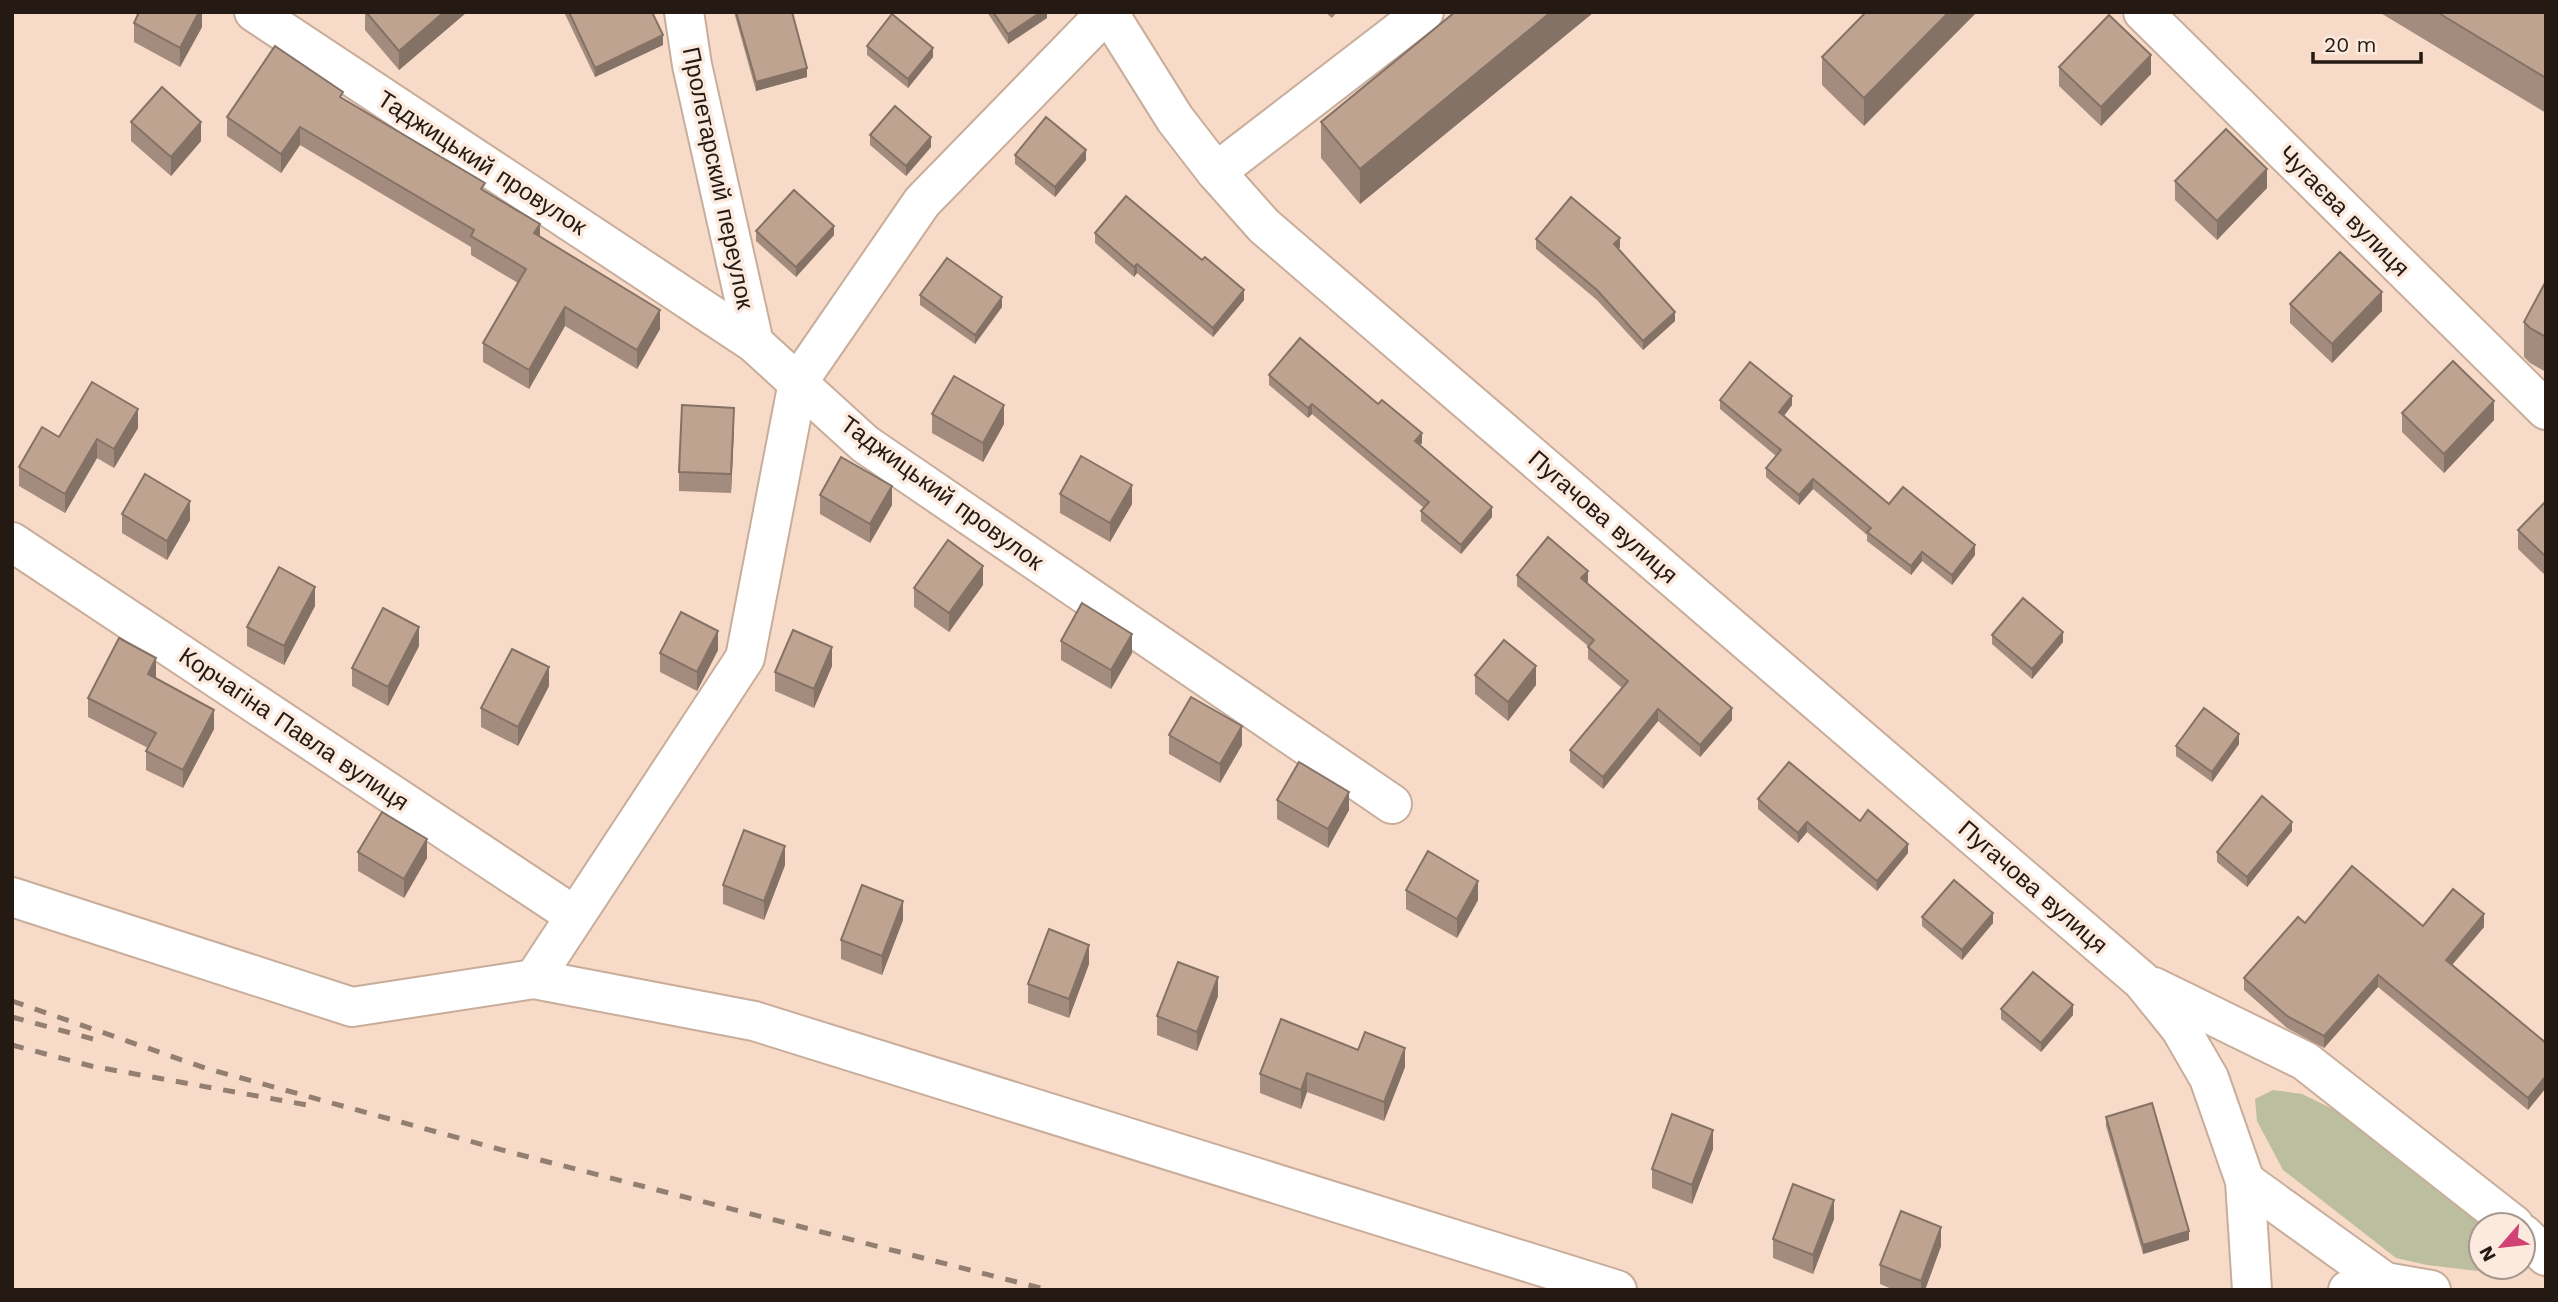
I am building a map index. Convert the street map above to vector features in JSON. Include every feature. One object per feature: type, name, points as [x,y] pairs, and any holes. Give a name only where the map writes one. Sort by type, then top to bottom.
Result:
[{"type":"street","name":"Таджицький провулок","points":[[254,12],[754,342],[865,443],[1392,804]]},
{"type":"street","name":"Пролетарский переулок","points":[[684,12],[692,65],[754,342]]},
{"type":"street","name":"Пугачова вулиця","points":[[1107,12],[1175,119],[1216,172],[1264,226],[2142,981],[2180,1028],[2209,1078],[2245,1181],[2252,1290]]},
{"type":"street","points":[[534,979],[746,658],[798,382],[922,202],[1107,12]]},
{"type":"street","points":[[1216,172],[1424,12]]},
{"type":"street","name":"Чугаєва вулиця","points":[[2143,12],[2546,410]]},
{"type":"street","name":"Корчагіна Павла вулиця","points":[[12,542],[575,916]]},
{"type":"street","points":[[12,897],[352,1007],[534,979],[754,1021],[1617,1290]]},
{"type":"street","name":"Пугачова вулиця","points":[[2142,981],[2305,1061],[2496,1211]]},
{"type":"street","points":[[2245,1181],[2385,1282]]},
{"type":"street","points":[[2348,1290],[2385,1282],[2431,1290]]},
{"type":"green space","points":[[2273,1090],[2302,1094],[2345,1115],[2467,1213],[2467,1270],[2396,1258],[2283,1170],[2257,1121],[2255,1099]]},
{"type":"building","points":[[139,12],[199,12],[180,48],[134,23]]},
{"type":"building","points":[[366,12],[444,12],[399,51]]},
{"type":"building","points":[[569,12],[652,12],[663,35],[595,68]]},
{"type":"building","points":[[736,12],[792,12],[807,68],[756,82]]},
{"type":"building","points":[[993,12],[1041,12],[1008,34]]},
{"type":"building","points":[[1455,12],[1551,12],[1360,169],[1321,122]]},
{"type":"building","points":[[1866,12],[1949,12],[1864,98],[1822,57]]},
{"type":"building","points":[[2437,12],[2546,12],[2546,78]]},
{"type":"building","points":[[892,14],[933,48],[908,79],[867,46]]},
{"type":"building","points":[[2109,15],[2151,55],[2101,107],[2059,67]]},
{"type":"building","points":[[275,46],[343,92],[340,97],[485,183],[481,189],[540,224],[534,233],[660,310],[637,350],[565,307],[529,370],[483,343],[526,269],[471,236],[474,230],[300,127],[281,154],[227,117]]},
{"type":"building","points":[[162,87],[201,122],[171,157],[131,122]]},
{"type":"building","points":[[895,106],[931,137],[906,166],[870,135]]},
{"type":"building","points":[[1046,117],[1086,150],[1055,187],[1015,155]]},
{"type":"building","points":[[2226,129],[2267,169],[2217,221],[2175,181]]},
{"type":"building","points":[[794,190],[834,226],[796,267],[756,231]]},
{"type":"building","points":[[1126,196],[1202,260],[1205,257],[1244,290],[1213,328],[1137,264],[1134,267],[1095,233]]},
{"type":"building","points":[[1571,197],[1620,238],[1614,244],[1675,312],[1643,341],[1597,290],[1536,239]]},
{"type":"building","points":[[2340,252],[2382,292],[2332,344],[2290,304]]},
{"type":"building","points":[[947,258],[1002,297],[975,335],[920,295]]},
{"type":"building","points":[[2546,281],[2546,337],[2524,322]]},
{"type":"building","points":[[1300,338],[1378,404],[1382,400],[1422,433],[1415,441],[1492,507],[1461,545],[1421,511],[1429,502],[1312,404],[1308,408],[1269,375]]},
{"type":"building","points":[[2453,361],[2494,401],[2444,454],[2402,413]]},
{"type":"building","points":[[1750,362],[1792,396],[1779,412],[1889,504],[1903,487],[1975,545],[1952,575],[1922,552],[1911,566],[1867,532],[1871,528],[1813,479],[1799,495],[1766,468],[1781,450],[1720,400]]},
{"type":"building","points":[[954,376],[1004,405],[983,443],[932,414]]},
{"type":"building","points":[[92,382],[138,409],[114,449],[97,439],[65,494],[19,467],[42,427],[59,437]]},
{"type":"building","points":[[682,405],[734,408],[731,474],[679,472]]},
{"type":"building","points":[[1081,456],[1132,485],[1110,523],[1060,494]]},
{"type":"building","points":[[841,457],[892,486],[870,524],[820,495]]},
{"type":"building","points":[[145,474],[190,501],[167,541],[122,514]]},
{"type":"building","points":[[2546,501],[2546,557],[2518,530]]},
{"type":"building","points":[[1548,537],[1588,571],[1581,578],[1732,708],[1700,745],[1658,709],[1603,777],[1570,750],[1628,681],[1588,647],[1594,640],[1517,575]]},
{"type":"building","points":[[948,540],[983,566],[949,613],[914,588]]},
{"type":"building","points":[[279,567],[315,587],[284,646],[247,627]]},
{"type":"building","points":[[2023,598],[2063,632],[2032,669],[1992,635]]},
{"type":"building","points":[[1082,603],[1132,634],[1111,670],[1061,641]]},
{"type":"building","points":[[383,608],[419,627],[388,687],[352,668]]},
{"type":"building","points":[[681,612],[718,631],[697,672],[660,653]]},
{"type":"building","points":[[793,630],[832,647],[814,689],[775,672]]},
{"type":"building","points":[[119,638],[156,658],[148,674],[214,710],[183,770],[146,751],[156,733],[88,698]]},
{"type":"building","points":[[1504,640],[1536,666],[1508,702],[1475,675]]},
{"type":"building","points":[[512,649],[549,667],[518,727],[481,708]]},
{"type":"building","points":[[1191,697],[1242,726],[1220,764],[1169,735]]},
{"type":"building","points":[[2204,708],[2239,734],[2212,772],[2176,746]]},
{"type":"building","points":[[1299,762],[1349,792],[1328,829],[1277,800]]},
{"type":"building","points":[[1789,762],[1860,821],[1868,810],[1908,844],[1877,881],[1807,822],[1798,833],[1758,799]]},
{"type":"building","points":[[2262,796],[2292,822],[2247,877],[2217,852]]},
{"type":"building","points":[[382,812],[427,839],[404,879],[358,852]]},
{"type":"building","points":[[744,830],[785,846],[764,901],[723,885]]},
{"type":"building","points":[[1428,851],[1478,881],[1457,919],[1406,890]]},
{"type":"building","points":[[2352,866],[2423,926],[2453,889],[2484,914],[2446,960],[2546,1043],[2546,1076],[2528,1098],[2378,975],[2324,1036],[2287,1016],[2244,978],[2298,917],[2305,923]]},
{"type":"building","points":[[1954,880],[1993,913],[1962,950],[1922,917]]},
{"type":"building","points":[[862,885],[903,901],[882,956],[841,940]]},
{"type":"building","points":[[1049,929],[1089,945],[1069,999],[1028,984]]},
{"type":"building","points":[[1178,962],[1218,977],[1197,1032],[1157,1016]]},
{"type":"building","points":[[2033,972],[2073,1005],[2041,1043],[2001,1009]]},
{"type":"building","points":[[1281,1019],[1358,1050],[1365,1032],[1405,1048],[1384,1102],[1307,1073],[1301,1090],[1260,1074]]},
{"type":"building","points":[[2152,1103],[2189,1231],[2143,1245],[2106,1117]]},
{"type":"building","points":[[1672,1114],[1713,1130],[1692,1185],[1652,1169]]},
{"type":"building","points":[[1793,1184],[1834,1200],[1813,1255],[1773,1239]]},
{"type":"building","points":[[1901,1211],[1941,1227],[1921,1281],[1880,1265]]},
{"type":"railway","points":[[12,1001],[205,1068],[513,1153],[1048,1290]]},
{"type":"railway","points":[[12,1017],[93,1039]]},
{"type":"railway","points":[[12,1045],[91,1066],[307,1105]]}]
